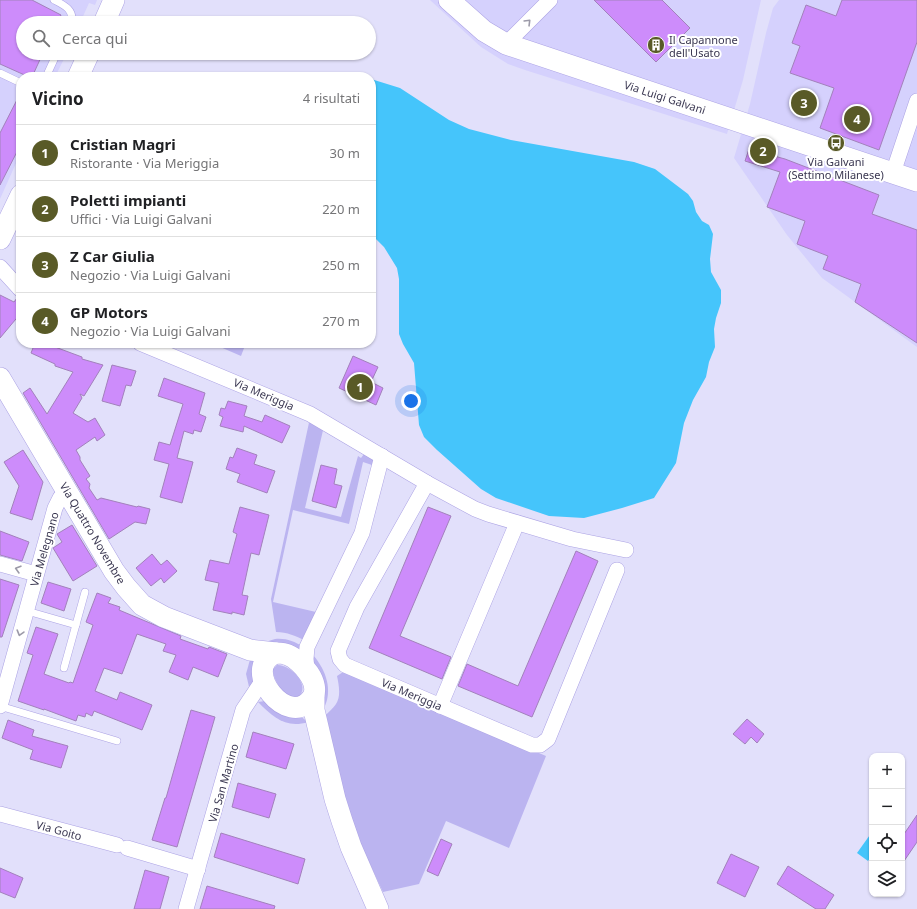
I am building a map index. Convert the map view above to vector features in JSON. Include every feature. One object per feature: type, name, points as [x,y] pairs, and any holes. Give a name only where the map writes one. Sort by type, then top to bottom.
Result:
[{"type":"street","points":[[107,16],[114,0]]},
{"type":"street","name":"Via Luigi Galvani","points":[[449,0],[484,32],[506,44],[917,181]]},
{"type":"street","points":[[506,44],[550,0]]},
{"type":"street","points":[[80,72],[86,60]]},
{"type":"street","points":[[893,173],[917,101]]},
{"type":"street","points":[[0,239],[16,205]]},
{"type":"street","points":[[0,267],[16,285]]},
{"type":"street","points":[[0,282],[16,288]]},
{"type":"street","name":"Via Meriggia","points":[[152,348],[310,414],[427,483],[357,607],[338,650],[340,659],[345,665],[532,746],[540,745],[548,739],[617,570]]},
{"type":"street","name":"Via Quattro Novembre","points":[[0,378],[114,571],[126,587],[142,604],[164,617],[274,663]]},
{"type":"street","points":[[274,663],[295,658],[307,670],[313,681],[315,690],[307,702],[293,708],[285,706],[278,701],[274,663],[362,533],[382,456]]},
{"type":"street","points":[[427,483],[475,509],[488,514],[572,539],[626,550]]},
{"type":"street","name":"Via Melegnano","points":[[0,706],[55,508],[60,498],[67,491]]},
{"type":"street","points":[[440,706],[517,523]]},
{"type":"street","points":[[0,564],[36,574]]},
{"type":"street","name":"Via San Martino","points":[[186,909],[243,710],[274,663]]},
{"type":"street","points":[[307,702],[317,725],[340,814],[351,847],[378,909]]},
{"type":"street","name":"Via Goito","points":[[0,814],[198,869]]},
{"type":"lane","points":[[54,0],[64,5],[71,11],[72,16]]},
{"type":"lane","points":[[48,72],[54,60]]},
{"type":"lane","points":[[0,73],[16,81]]},
{"type":"lane","points":[[64,668],[84,592]]},
{"type":"lane","points":[[27,611],[76,625]]},
{"type":"lane","name":"Via Melegnano","points":[[0,706],[118,741]]},
{"type":"shaded area","points":[[0,0],[97,0],[95,5],[89,3],[83,16],[16,16],[16,60],[64,60],[58,72],[16,72],[16,163],[0,199]]},
{"type":"shaded area","points":[[430,0],[761,0],[743,80],[727,134],[508,64],[481,47]]},
{"type":"shaded area","points":[[779,0],[917,0],[917,347],[822,278],[787,235],[734,158],[750,104],[773,8]]},
{"type":"shaded area","points":[[223,348],[244,348],[241,356]]},
{"type":"shaded area","points":[[310,418],[324,426],[305,508],[341,517],[358,456],[361,458],[367,450],[374,459],[372,465],[363,462],[349,524],[293,510],[273,602],[316,612],[306,641],[291,635],[276,632],[271,599]]},
{"type":"shaded area","points":[[275,639],[290,640],[303,647],[299,650],[262,643]]},
{"type":"shaded area","points":[[313,655],[318,661],[327,680],[328,694],[324,708],[313,669]]},
{"type":"shaded area","points":[[251,656],[255,661],[255,682],[250,691],[246,674]]},
{"type":"shaded area","points":[[277,665],[288,668],[298,676],[301,682],[302,692],[298,697],[288,695],[280,688],[275,679],[273,669]]},
{"type":"shaded area","points":[[346,670],[546,756],[509,848],[446,821],[419,884],[383,892],[362,847],[341,788],[323,718],[338,701],[339,691],[337,676]]},
{"type":"shaded area","points":[[265,701],[300,716],[308,722],[300,724],[286,723],[275,717],[258,702]]},
{"type":"water","points":[[376,81],[400,88],[449,120],[469,129],[511,140],[634,162],[655,169],[688,194],[693,201],[696,212],[702,221],[709,225],[713,234],[710,259],[711,272],[721,290],[721,303],[714,329],[715,347],[709,362],[706,377],[693,400],[684,423],[676,463],[654,498],[584,518],[549,516],[496,498],[481,489],[437,450],[424,437],[419,425],[414,363],[399,334],[399,279],[397,268],[384,247],[376,239]]},
{"type":"water","points":[[869,836],[868,861],[857,853]]},
{"type":"building","points":[[0,0],[32,0],[61,15],[16,16],[16,60],[40,60],[34,72],[18,72],[0,64]]},
{"type":"building","name":"Il Capannone dell'Usato","points":[[594,0],[662,0],[690,28],[656,62]]},
{"type":"building","points":[[842,0],[917,0],[917,42],[879,150],[820,128],[834,88],[790,73],[800,46],[792,43],[806,5],[836,16]]},
{"type":"building","points":[[16,102],[16,154],[0,185],[0,133]]},
{"type":"building","points":[[749,149],[785,159],[879,195],[872,214],[917,230],[917,343],[855,302],[861,284],[823,269],[828,256],[797,244],[805,221],[767,207],[780,172],[745,161]]},
{"type":"building","points":[[0,295],[14,302],[16,299],[16,319],[0,338]]},
{"type":"building","points":[[33,348],[58,348],[82,357],[82,359],[103,365],[84,396],[80,394],[82,398],[73,413],[88,422],[95,418],[105,435],[97,441],[95,437],[76,450],[80,460],[90,476],[86,479],[90,484],[89,488],[97,500],[101,498],[150,509],[146,524],[135,522],[109,539],[23,393],[30,388],[47,414],[73,372],[55,366],[55,364],[31,353]]},
{"type":"building","points":[[353,356],[378,367],[371,382],[383,388],[376,405],[339,388]]},
{"type":"building","points":[[112,365],[136,371],[131,386],[126,385],[120,406],[102,401]]},
{"type":"building","points":[[164,378],[205,393],[199,414],[206,417],[201,432],[194,430],[193,434],[184,431],[177,458],[193,462],[182,503],[160,497],[169,464],[154,460],[159,442],[170,445],[183,404],[158,396]]},
{"type":"building","points":[[228,401],[247,406],[244,416],[262,422],[265,415],[290,426],[282,443],[244,426],[243,432],[220,426],[223,417],[219,415],[221,408],[225,409]]},
{"type":"building","points":[[237,448],[257,455],[254,464],[275,471],[267,493],[237,482],[240,474],[226,469],[230,457],[233,458]]},
{"type":"building","points":[[23,450],[43,482],[32,520],[10,513],[19,486],[4,462]]},
{"type":"building","points":[[321,465],[337,469],[334,484],[342,486],[336,508],[312,501]]},
{"type":"building","points":[[240,507],[269,515],[259,555],[251,553],[242,595],[248,596],[244,615],[213,610],[219,583],[205,580],[210,560],[229,564],[237,534],[233,532]]},
{"type":"building","points":[[428,507],[451,516],[400,636],[451,657],[442,679],[369,648]]},
{"type":"building","points":[[72,525],[97,566],[73,581],[53,548],[62,542],[57,534]]},
{"type":"building","points":[[0,531],[29,542],[22,561],[0,555]]},
{"type":"building","points":[[576,551],[598,561],[532,717],[458,686],[467,664],[518,686]]},
{"type":"building","points":[[152,554],[161,565],[167,560],[177,571],[164,583],[161,578],[151,586],[136,568]]},
{"type":"building","points":[[0,579],[19,585],[2,637],[0,637]]},
{"type":"building","points":[[48,582],[71,589],[64,611],[41,603]]},
{"type":"building","points":[[97,593],[111,598],[108,603],[120,607],[119,610],[181,636],[180,639],[227,654],[218,677],[193,667],[188,680],[169,672],[176,655],[163,651],[166,644],[137,634],[122,674],[104,668],[95,691],[117,700],[120,692],[152,705],[142,730],[94,711],[92,716],[86,713],[85,717],[78,715],[76,721],[18,701],[33,655],[27,653],[36,627],[58,634],[44,674],[73,683],[93,625],[86,622]]},
{"type":"building","points":[[191,710],[215,717],[177,847],[152,840],[166,798]]},
{"type":"building","points":[[747,719],[764,734],[757,743],[751,737],[745,744],[733,734]]},
{"type":"building","points":[[8,720],[34,730],[32,736],[68,746],[61,768],[30,759],[33,750],[2,738]]},
{"type":"building","points":[[253,732],[294,744],[286,769],[246,757]]},
{"type":"building","points":[[238,783],[276,794],[269,818],[232,807]]},
{"type":"building","points":[[917,815],[917,842],[905,860],[905,833]]},
{"type":"building","points":[[221,833],[305,859],[298,884],[214,857]]},
{"type":"building","points":[[441,839],[452,844],[438,876],[427,871]]},
{"type":"building","points":[[731,854],[759,867],[745,897],[717,883]]},
{"type":"building","points":[[788,866],[834,895],[825,909],[816,909],[777,884]]},
{"type":"building","points":[[0,868],[23,878],[15,898],[0,892]]},
{"type":"building","points":[[145,870],[169,877],[160,909],[134,909]]},
{"type":"building","points":[[207,886],[275,906],[274,909],[200,909]]},
{"type":"place","name":"Il Capannone dell'Usato","points":[[656,45]]},
{"type":"place","name":"Z Car Giulia","points":[[804,103]]},
{"type":"place","name":"GP Motors","points":[[857,119]]},
{"type":"place","name":"Via Galvani (Settimo Milanese)","points":[[836,143]]},
{"type":"place","name":"Poletti impianti","points":[[763,151]]},
{"type":"place","name":"Cristian Magri","points":[[360,387]]}]
